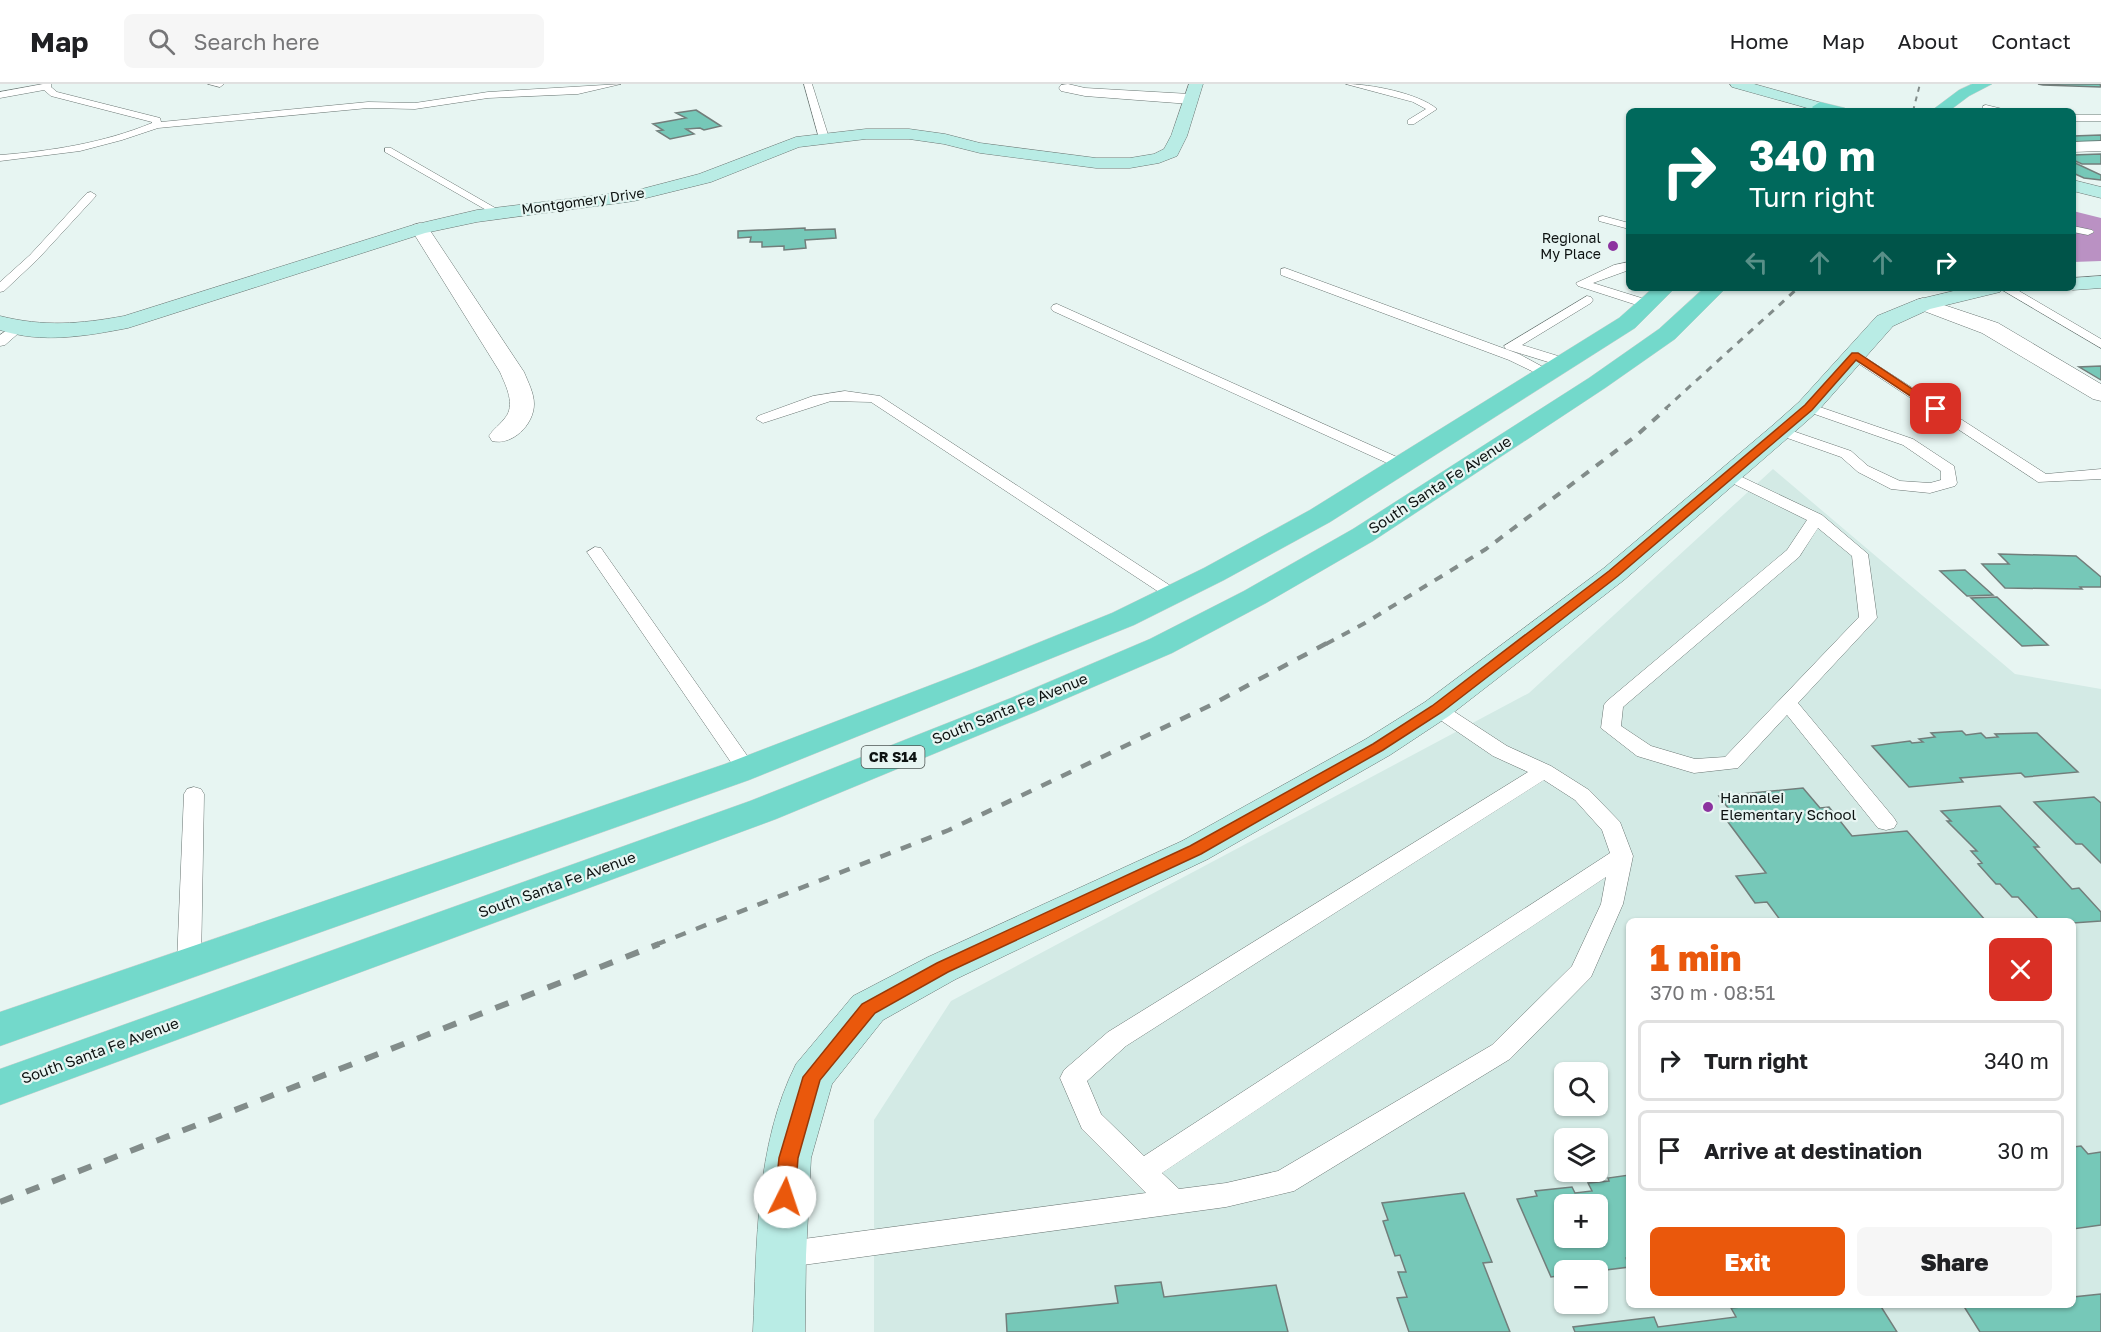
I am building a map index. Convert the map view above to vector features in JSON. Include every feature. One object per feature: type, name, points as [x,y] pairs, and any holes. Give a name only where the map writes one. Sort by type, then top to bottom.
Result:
[{"type":"main road","points":[[1943,108],[1964,93],[1985,85],[1992,100],[1986,108]]},
{"type":"main road","name":"South Santa Fe Avenue","points":[[0,1087],[763,810],[1023,705],[1161,646],[1255,597],[1372,529],[1597,383],[1667,334],[1713,291]]},
{"type":"main road","name":"CR S14","points":[[0,1029],[746,769],[1123,619],[1320,516],[1557,369],[1627,323],[1656,296]]},
{"type":"street","points":[[1737,84],[1823,108]]},
{"type":"street","points":[[1066,88],[1085,92],[1193,91]]},
{"type":"street","name":"Montgomery Drive","points":[[8,325],[34,331],[101,327],[128,322],[420,229],[500,213],[634,196],[705,178],[781,147],[824,138],[875,133],[909,134],[945,139],[980,148],[1096,163],[1130,163],[1159,158],[1171,152],[1179,136],[1193,91]]},
{"type":"street","points":[[2076,147],[2101,146]]},
{"type":"street","points":[[2076,186],[2101,193]]},
{"type":"street","points":[[2076,193],[2101,201]]},
{"type":"street","points":[[420,229],[512,372],[522,398],[517,423],[501,436]]},
{"type":"street","points":[[2076,284],[2101,282]]},
{"type":"street","points":[[779,1332],[781,1255],[788,1158],[812,1077],[868,1008],[942,968],[1195,850],[1378,747],[1437,709],[1614,573],[1781,431],[1808,407],[1885,321],[1923,304],[1980,291]]},
{"type":"street","points":[[1923,304],[1990,328],[2101,394]]},
{"type":"lane","points":[[212,84],[220,84]]},
{"type":"lane","points":[[0,158],[31,156],[121,139],[156,125],[368,105],[415,106],[488,95],[578,91],[617,84]]},
{"type":"lane","points":[[808,84],[824,138]]},
{"type":"lane","points":[[1350,84],[1416,100],[1432,109],[1411,122]]},
{"type":"lane","points":[[0,95],[47,85],[54,94],[157,120],[156,125]]},
{"type":"lane","points":[[2076,118],[2101,118]]},
{"type":"lane","points":[[388,150],[500,213]]},
{"type":"lane","points":[[0,288],[34,257],[91,195]]},
{"type":"lane","points":[[1603,219],[1626,224]]},
{"type":"lane","points":[[2076,230],[2088,232]]},
{"type":"lane","points":[[1626,267],[1582,283],[1626,291]]},
{"type":"lane","points":[[1286,272],[1407,319],[1514,357],[1557,369]]},
{"type":"lane","points":[[1628,291],[1656,296]]},
{"type":"lane","points":[[2010,291],[2101,344]]},
{"type":"lane","points":[[1557,369],[1511,346],[1587,300]]},
{"type":"lane","points":[[1057,308],[1403,465]]},
{"type":"lane","points":[[0,342],[8,325]]},
{"type":"lane","points":[[1855,355],[2043,479],[2101,474]]},
{"type":"lane","points":[[763,419],[824,397],[842,394],[875,399],[1174,594]]},
{"type":"lane","points":[[1781,431],[1846,454],[1863,469],[1897,486],[1930,488],[1949,483],[1949,469],[1908,442],[1808,407]]},
{"type":"lane","points":[[1727,475],[1816,518],[1860,554],[1868,618],[1731,763],[1694,766],[1644,751],[1611,728],[1614,705],[1793,553],[1816,518]]},
{"type":"lane","points":[[595,552],[746,769]]},
{"type":"lane","points":[[1788,703],[1886,823]]},
{"type":"lane","points":[[781,1255],[1226,1195],[1284,1182],[1501,1052],[1582,971],[1612,904],[1622,856],[1612,827],[1582,795],[1544,771],[1500,751],[1437,709]]},
{"type":"lane","points":[[1173,1202],[1091,1121],[1073,1078],[1117,1039],[1544,771]]},
{"type":"lane","points":[[189,963],[194,794]]},
{"type":"lane","points":[[1143,1172],[1622,856]]},
{"type":"shaded area","points":[[2076,212],[2101,218],[2101,261],[2076,262]]},
{"type":"shaded area","name":"Hannalei Elementary School","points":[[1773,469],[2015,674],[2101,689],[2101,1332],[874,1332],[874,1120],[951,1001],[1529,693]]},
{"type":"building","points":[[2038,84],[2100,84],[2101,87],[2043,85]]},
{"type":"building","points":[[696,110],[721,126],[704,130],[686,129],[694,134],[670,139],[657,131],[663,130],[653,124],[686,118],[676,113]]},
{"type":"building","points":[[2101,135],[2101,142],[2076,143],[2076,136]]},
{"type":"building","points":[[2101,154],[2101,164],[2082,164],[2076,161],[2076,155]]},
{"type":"building","points":[[2076,163],[2101,175],[2101,180],[2076,174]]},
{"type":"building","points":[[805,228],[805,230],[835,229],[836,238],[805,240],[806,248],[784,250],[784,246],[762,247],[762,242],[750,242],[751,237],[738,238],[738,231]]},
{"type":"building","points":[[2101,366],[2101,380],[2079,367]]},
{"type":"building","points":[[1999,554],[2076,556],[2101,577],[2101,587],[2080,587],[2082,589],[2005,588],[1982,564],[2009,564]]},
{"type":"building","points":[[1965,570],[1993,595],[1967,596],[1940,571]]},
{"type":"building","points":[[1997,597],[2048,645],[2022,646],[1971,598]]},
{"type":"building","points":[[1962,731],[1966,735],[1981,733],[1986,738],[1998,737],[1995,734],[2037,733],[2078,772],[2025,777],[2021,773],[1960,778],[1963,782],[1909,787],[1872,746],[1910,741],[1912,743],[1923,742],[1919,739],[1935,737],[1931,733]]},
{"type":"building","points":[[1803,788],[1820,808],[1829,807],[1852,836],[1907,831],[1983,918],[1779,918],[1767,902],[1755,903],[1736,876],[1766,873],[1725,818],[1735,817],[1719,796]]},
{"type":"building","points":[[2094,797],[2101,803],[2101,863],[2082,844],[2076,844],[2034,802]]},
{"type":"building","points":[[2000,806],[2039,847],[2034,847],[2072,889],[2079,888],[2101,912],[2101,921],[2076,923],[2076,918],[2037,918],[2018,897],[2012,897],[2000,884],[1996,884],[1978,864],[1982,863],[1971,851],[1977,851],[1947,821],[1951,821],[1941,811]]},
{"type":"building","points":[[2081,1146],[2088,1154],[2101,1152],[2101,1225],[2076,1229],[2076,1147]]},
{"type":"building","points":[[1626,1175],[1626,1267],[1608,1270],[1608,1260],[1554,1260],[1554,1277],[1551,1277],[1517,1199],[1537,1196],[1535,1191],[1572,1187],[1575,1193],[1592,1191],[1588,1183],[1608,1181],[1608,1178]]},
{"type":"building","points":[[1464,1193],[1492,1262],[1483,1263],[1510,1332],[1409,1332],[1397,1298],[1407,1297],[1398,1272],[1406,1272],[1400,1255],[1395,1256],[1383,1221],[1388,1220],[1382,1203]]},
{"type":"building","points":[[1161,1282],[1164,1297],[1276,1285],[1288,1332],[1007,1332],[1006,1314],[1118,1303],[1115,1286]]},
{"type":"building","points":[[2101,1294],[2101,1332],[1980,1332],[1965,1308],[2076,1308],[2076,1297]]},
{"type":"building","points":[[1731,1308],[1882,1308],[1897,1332],[1575,1332],[1573,1327],[1654,1317],[1658,1327],[1736,1317]]},
{"type":"railway","points":[[1914,108],[1920,84]]},
{"type":"railway","points":[[1665,409],[1795,291]]},
{"type":"railway","points":[[1326,644],[1365,623],[1486,549],[1637,435],[1667,408]]},
{"type":"railway","points":[[655,945],[949,830],[1211,705],[1329,642]]},
{"type":"railway","points":[[0,1202],[659,944]]},
{"type":"place","name":"Regional My Place","points":[[1613,246]]},
{"type":"place","name":"Hannalei Elementary School","points":[[1708,807]]},
{"type":"route","points":[[785,1197],[788,1158],[812,1077],[868,1008],[942,968],[1195,850],[1378,747],[1437,709],[1614,573],[1808,407],[1855,355],[1936,409]]}]
